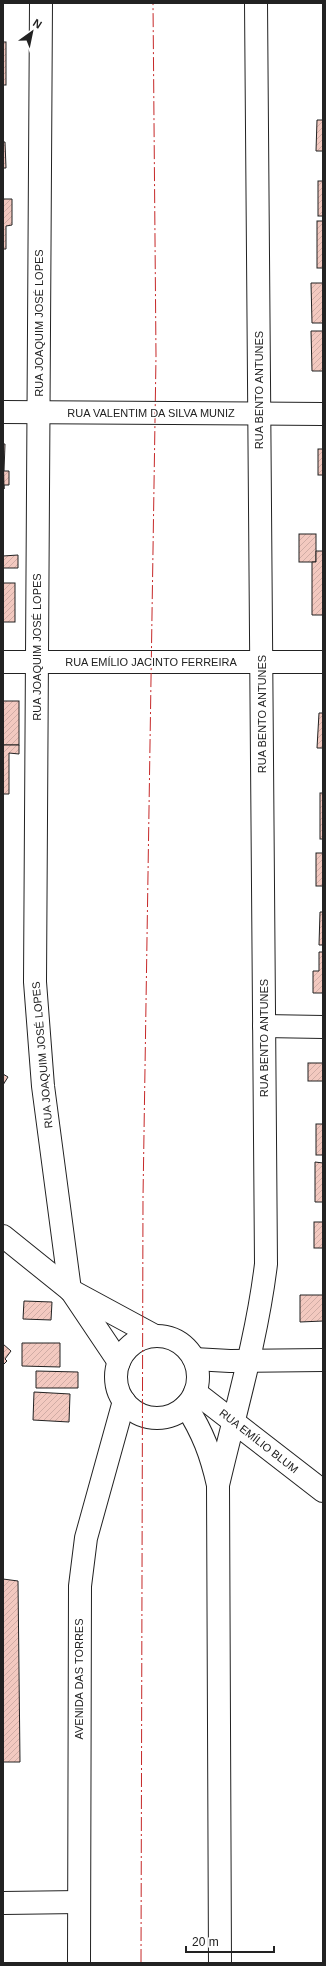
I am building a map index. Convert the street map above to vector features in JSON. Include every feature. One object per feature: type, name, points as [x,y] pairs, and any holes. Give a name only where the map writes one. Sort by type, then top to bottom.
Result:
[{"type":"street","name":"RUA JOAQUIM JOSÉ LOPES","points":[[41,3],[35,982],[43,1086],[70,1290]]},
{"type":"street","name":"RUA BENTO ANTUNES","points":[[233,1421],[262,1297],[266,1264],[256,3]]},
{"type":"street","name":"RUA VALENTIM DA SILVA MUNIZ","points":[[3,412],[323,414]]},
{"type":"street","name":"RUA EMÍLIO JACINTO FERREIRA","points":[[3,662],[323,662]]},
{"type":"street","points":[[264,1026],[323,1027]]},
{"type":"street","points":[[3,1236],[70,1290],[155,1336],[178,1342],[187,1349],[194,1359],[198,1381],[191,1399],[175,1414],[161,1418],[147,1417],[134,1411],[124,1401],[118,1389],[116,1376],[119,1362],[125,1352],[133,1344],[155,1336]]},
{"type":"street","points":[[70,1290],[119,1362]]},
{"type":"street","points":[[194,1359],[247,1361],[323,1360]]},
{"type":"street","points":[[191,1399],[198,1425],[210,1452],[218,1485],[220,1963]]},
{"type":"street","name":"RUA EMÍLIO BLUM","points":[[191,1399],[233,1421],[323,1491]]},
{"type":"street","name":"AVENIDA DAS TORRES","points":[[79,1963],[80,1586],[86,1538],[124,1401]]},
{"type":"street","points":[[218,1485],[233,1421]]},
{"type":"street","points":[[3,1903],[79,1902]]},
{"type":"building","points":[[3,42],[6,42],[6,85],[3,85]]},
{"type":"building","points":[[317,120],[323,120],[323,151],[316,151]]},
{"type":"building","points":[[3,142],[5,142],[6,168],[3,168]]},
{"type":"building","points":[[318,181],[323,181],[323,216],[318,216]]},
{"type":"building","points":[[3,199],[12,199],[12,225],[6,226],[6,249],[3,249]]},
{"type":"building","points":[[317,221],[323,221],[323,268],[317,268]]},
{"type":"building","points":[[311,283],[323,283],[323,323],[312,323]]},
{"type":"building","points":[[311,331],[323,331],[323,371],[312,371]]},
{"type":"building","points":[[3,444],[5,444],[4,471],[9,471],[9,485],[4,485],[4,489]]},
{"type":"building","points":[[318,449],[323,449],[323,475],[318,475]]},
{"type":"building","points":[[299,534],[316,534],[316,562],[299,562]]},
{"type":"building","points":[[316,551],[323,551],[323,615],[312,615],[312,562],[316,562]]},
{"type":"building","points":[[18,555],[18,568],[3,568],[3,556]]},
{"type":"building","points":[[3,583],[15,583],[15,622],[3,622]]},
{"type":"building","points":[[3,701],[19,701],[19,745],[3,745]]},
{"type":"building","points":[[319,713],[323,713],[323,748],[317,748]]},
{"type":"building","points":[[3,745],[19,745],[19,754],[9,753],[9,794],[3,794]]},
{"type":"building","points":[[320,793],[323,793],[323,839],[320,839]]},
{"type":"building","points":[[316,853],[323,853],[323,886],[316,886]]},
{"type":"building","points":[[320,912],[323,912],[323,945],[319,945]]},
{"type":"building","points":[[319,952],[323,952],[323,993],[313,993],[313,971],[319,971]]},
{"type":"building","points":[[308,1063],[323,1063],[323,1081],[308,1081]]},
{"type":"building","points":[[3,1074],[8,1077],[3,1085]]},
{"type":"building","points":[[316,1124],[323,1124],[323,1155],[316,1155]]},
{"type":"building","points":[[315,1162],[323,1163],[323,1202],[315,1202]]},
{"type":"building","points":[[314,1222],[323,1222],[323,1248],[314,1248]]},
{"type":"building","points":[[300,1295],[323,1295],[323,1321],[300,1322]]},
{"type":"building","points":[[24,1301],[52,1302],[51,1320],[23,1319]]},
{"type":"building","points":[[22,1343],[60,1343],[60,1367],[22,1366]]},
{"type":"building","points":[[3,1344],[11,1351],[5,1359],[7,1361],[3,1365]]},
{"type":"building","points":[[36,1371],[78,1372],[78,1388],[36,1388]]},
{"type":"building","points":[[34,1392],[70,1394],[69,1422],[33,1420]]},
{"type":"building","points":[[3,1579],[18,1581],[20,1762],[3,1762]]},
{"type":"power","points":[[141,1963],[143,1198],[156,356],[153,3]]}]
